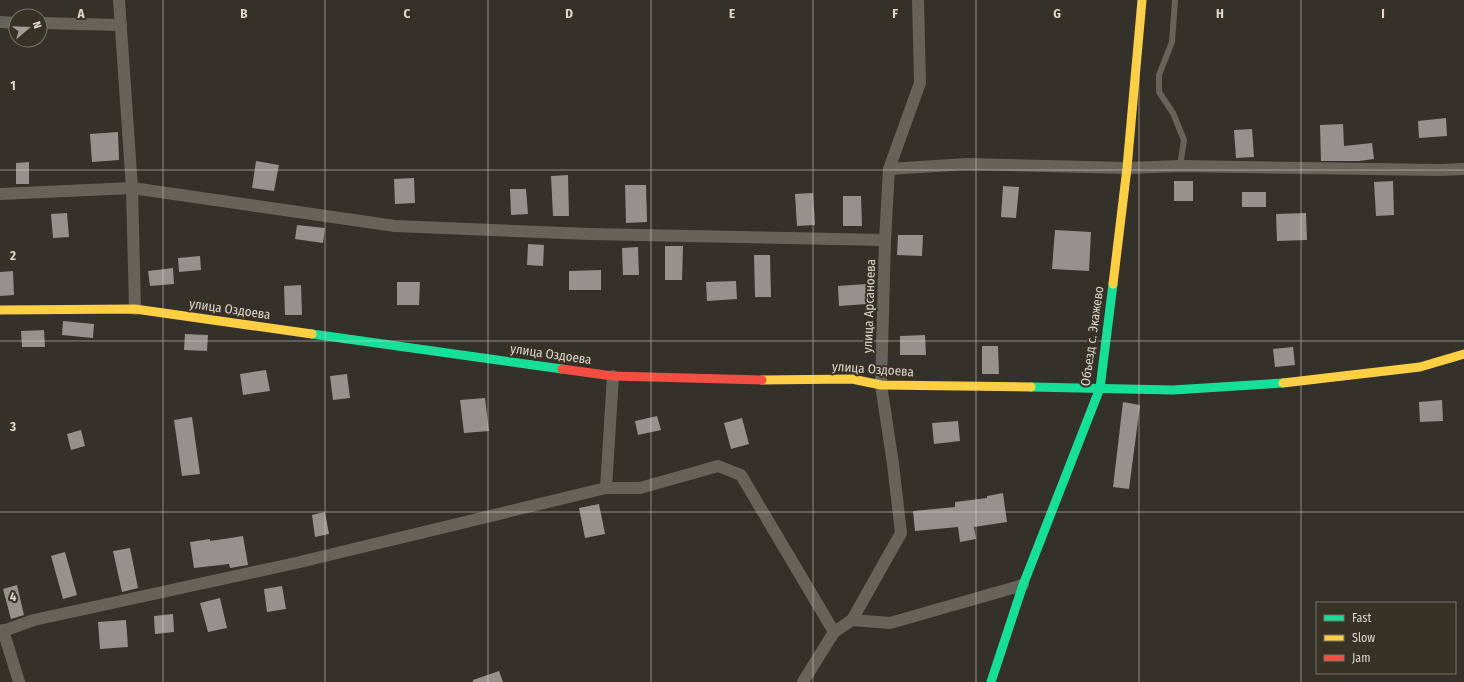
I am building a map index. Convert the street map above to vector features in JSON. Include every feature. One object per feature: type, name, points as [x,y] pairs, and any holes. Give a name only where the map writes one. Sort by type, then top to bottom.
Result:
[{"type":"street","points":[[119,0],[132,188],[135,309]]},
{"type":"street","name":"улица Арсаноева","points":[[803,682],[834,632],[852,620],[900,533],[893,464],[881,385],[885,240],[889,169],[920,83],[918,0]]},
{"type":"street","name":"Объезд с. Экажево","points":[[992,682],[1024,585],[1100,388],[1127,168],[1142,0]]},
{"type":"street","points":[[48,23],[121,25]]},
{"type":"street","points":[[889,169],[967,164],[1127,168],[1180,166],[1439,170],[1464,169]]},
{"type":"street","points":[[0,194],[132,188],[395,226],[590,234],[885,240]]},
{"type":"street","name":"улица Оздоева","points":[[0,310],[135,309],[613,376],[744,380],[852,378],[881,385],[1173,390],[1299,382],[1420,367],[1464,354]]},
{"type":"street","points":[[606,488],[613,376]]},
{"type":"street","points":[[19,682],[2,631],[34,620],[300,562],[606,488],[640,488],[718,466],[741,475],[834,632]]},
{"type":"street","points":[[852,620],[890,623],[1024,585]]},
{"type":"lane","points":[[1175,0],[1172,42],[1159,75],[1159,92],[1173,113],[1184,140],[1180,166]]},
{"type":"building","points":[[1446,118],[1447,136],[1419,138],[1418,121]]},
{"type":"building","points":[[1343,124],[1344,146],[1372,143],[1374,159],[1359,161],[1321,161],[1320,125]]},
{"type":"building","points":[[1252,129],[1254,157],[1236,158],[1234,130]]},
{"type":"building","points":[[118,132],[119,160],[92,162],[90,134]]},
{"type":"building","points":[[256,161],[279,165],[274,191],[252,188]]},
{"type":"building","points":[[29,162],[29,184],[16,184],[16,163]]},
{"type":"building","points":[[568,175],[569,216],[553,216],[551,176]]},
{"type":"building","points":[[414,178],[415,203],[395,204],[394,179]]},
{"type":"building","points":[[1174,181],[1193,181],[1193,201],[1174,201]]},
{"type":"building","points":[[1393,181],[1394,215],[1376,216],[1374,182]]},
{"type":"building","points":[[625,185],[646,185],[647,222],[626,223]]},
{"type":"building","points":[[1003,186],[1019,187],[1016,218],[1001,217]]},
{"type":"building","points":[[510,189],[526,189],[528,214],[511,215]]},
{"type":"building","points":[[1242,192],[1266,192],[1266,207],[1242,207]]},
{"type":"building","points":[[813,193],[815,225],[797,226],[795,194]]},
{"type":"building","points":[[843,196],[861,196],[862,226],[843,226]]},
{"type":"building","points":[[67,213],[69,237],[53,238],[51,214]]},
{"type":"building","points":[[1306,213],[1307,240],[1277,241],[1276,214]]},
{"type":"building","points":[[297,225],[325,228],[323,243],[295,239]]},
{"type":"building","points":[[1055,230],[1091,232],[1089,271],[1052,269]]},
{"type":"building","points":[[898,235],[923,235],[922,256],[897,255]]},
{"type":"building","points":[[528,244],[544,245],[543,266],[527,265]]},
{"type":"building","points":[[665,246],[683,246],[682,280],[665,280]]},
{"type":"building","points":[[638,247],[639,275],[623,275],[622,248]]},
{"type":"building","points":[[754,255],[770,255],[771,297],[755,297]]},
{"type":"building","points":[[200,256],[201,270],[179,272],[178,258]]},
{"type":"building","points":[[173,268],[174,284],[150,286],[148,271]]},
{"type":"building","points":[[601,270],[601,290],[569,290],[569,271]]},
{"type":"building","points":[[13,271],[14,295],[0,296],[0,272]]},
{"type":"building","points":[[736,281],[737,299],[707,301],[706,282]]},
{"type":"building","points":[[397,282],[420,282],[419,305],[397,305]]},
{"type":"building","points":[[866,284],[867,304],[839,306],[838,286]]},
{"type":"building","points":[[301,285],[302,315],[285,315],[284,286]]},
{"type":"building","points":[[63,321],[94,324],[93,338],[62,335]]},
{"type":"building","points":[[44,330],[45,347],[22,347],[21,331]]},
{"type":"building","points":[[185,334],[208,335],[207,351],[184,350]]},
{"type":"building","points":[[925,335],[926,355],[900,355],[900,336]]},
{"type":"building","points":[[982,346],[998,346],[999,374],[982,374]]},
{"type":"building","points":[[1293,347],[1295,365],[1275,367],[1273,349]]},
{"type":"building","points":[[266,370],[270,391],[243,395],[240,374]]},
{"type":"building","points":[[347,374],[350,398],[333,400],[330,376]]},
{"type":"building","points":[[485,398],[489,431],[464,433],[460,400]]},
{"type":"building","points":[[1442,400],[1443,421],[1420,422],[1419,402]]},
{"type":"building","points":[[1123,402],[1140,405],[1129,489],[1113,487]]},
{"type":"building","points":[[657,416],[661,430],[638,435],[635,421]]},
{"type":"building","points":[[192,417],[200,474],[182,476],[174,420]]},
{"type":"building","points":[[742,418],[749,444],[731,449],[724,423]]},
{"type":"building","points":[[958,421],[960,441],[934,444],[932,423]]},
{"type":"building","points":[[81,430],[85,446],[71,450],[67,434]]},
{"type":"building","points":[[1003,493],[1007,522],[974,527],[976,539],[960,542],[958,527],[915,531],[913,511],[955,507],[955,502],[987,498],[987,496]]},
{"type":"building","points":[[599,504],[605,534],[585,538],[579,508]]},
{"type":"building","points":[[325,512],[329,534],[315,537],[312,515]]},
{"type":"building","points":[[243,536],[248,565],[230,568],[229,564],[194,568],[190,542],[210,539],[210,541]]},
{"type":"building","points":[[130,548],[138,588],[122,592],[113,551]]},
{"type":"building","points":[[65,552],[77,595],[63,599],[51,556]]},
{"type":"building","points":[[17,585],[24,615],[11,619],[3,589]]},
{"type":"building","points":[[282,586],[286,609],[267,612],[264,589]]},
{"type":"building","points":[[220,598],[227,628],[208,632],[200,603]]},
{"type":"building","points":[[173,614],[174,632],[155,634],[154,616]]},
{"type":"building","points":[[126,620],[128,647],[100,649],[98,622]]},
{"type":"building","points":[[499,671],[503,682],[473,682],[473,680]]},
{"type":"traffic: fast","points":[[991,682],[1023,585],[1100,388],[1113,284]]},
{"type":"traffic: fast","points":[[312,334],[562,369]]},
{"type":"traffic: fast","points":[[1031,387],[1173,390],[1283,383]]},
{"type":"traffic: slow","points":[[1113,284],[1127,168],[1142,0]]},
{"type":"traffic: slow","points":[[0,310],[135,309],[312,334]]},
{"type":"traffic: slow","points":[[1283,383],[1420,367],[1464,354]]},
{"type":"traffic: slow","points":[[762,380],[852,379],[881,385],[1031,387]]},
{"type":"traffic: jam","points":[[562,369],[613,376],[762,380]]}]
